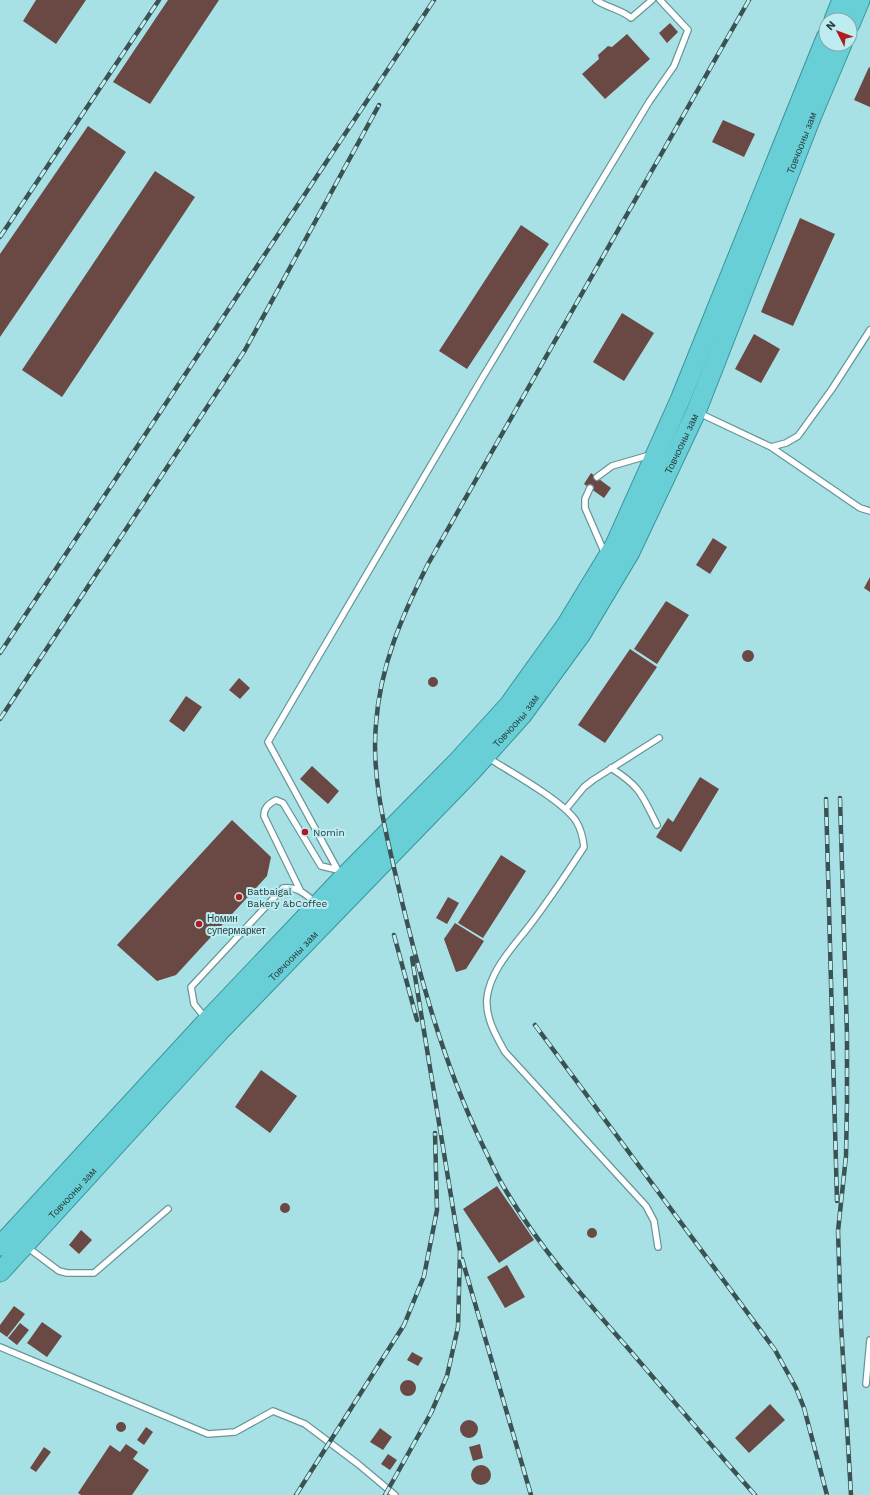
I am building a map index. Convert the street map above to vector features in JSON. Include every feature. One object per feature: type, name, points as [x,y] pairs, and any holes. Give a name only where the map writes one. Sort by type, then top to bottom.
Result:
[{"type":"highway","points":[[837,12],[842,0]]},
{"type":"highway","points":[[855,12],[860,0]]},
{"type":"highway","name":"Товчооны зам","points":[[0,1246],[207,1020],[318,904],[340,874],[458,761],[509,704],[567,624],[616,545],[680,400],[820,52]]},
{"type":"highway","name":"Товчооны зам","points":[[0,1272],[219,1032],[485,756],[522,715],[581,634],[630,552],[696,412],[812,114],[839,52]]},
{"type":"lane","points":[[596,0],[626,14],[631,18],[652,0]]},
{"type":"lane","points":[[340,874],[268,742],[481,380],[649,102],[674,66],[688,30],[660,0]]},
{"type":"lane","points":[[771,447],[786,444],[798,436],[832,389],[870,330]]},
{"type":"lane","points":[[696,412],[771,447],[860,508],[870,511]]},
{"type":"lane","points":[[597,477],[612,466],[656,454]]},
{"type":"lane","points":[[590,488],[585,499],[585,508],[607,558]]},
{"type":"lane","points":[[566,809],[584,787],[659,738]]},
{"type":"lane","points":[[485,756],[566,809],[576,821],[582,835],[584,847],[534,920],[502,961],[490,984],[486,998],[493,1030],[505,1052],[646,1206],[654,1221],[658,1247]]},
{"type":"lane","points":[[612,768],[630,780],[639,789],[657,825]]},
{"type":"lane","points":[[300,890],[264,816],[264,810],[270,803],[276,800],[283,803],[321,866],[340,874]]},
{"type":"lane","points":[[207,1020],[194,1004],[191,987],[283,888],[292,887],[300,890],[318,904]]},
{"type":"lane","points":[[24,1244],[59,1271],[67,1273],[94,1273],[168,1210]]},
{"type":"lane","points":[[866,1384],[870,1340]]},
{"type":"lane","points":[[0,1347],[208,1434],[235,1432],[273,1411],[305,1424],[358,1464],[395,1495]]},
{"type":"shaded area","points":[[0,0],[870,0],[870,1495],[0,1495]]},
{"type":"building","points":[[36,0],[86,0],[56,44],[23,21]]},
{"type":"building","points":[[168,0],[219,0],[150,104],[113,82]]},
{"type":"building","points":[[670,23],[678,32],[667,43],[659,33]]},
{"type":"building","points":[[627,34],[650,59],[605,99],[582,74],[599,59],[598,55],[608,46],[612,47]]},
{"type":"building","points":[[869,67],[870,68],[870,107],[854,100]]},
{"type":"building","points":[[723,120],[755,134],[744,157],[712,142]]},
{"type":"building","points":[[88,126],[126,152],[0,337],[0,254]]},
{"type":"building","points":[[155,171],[195,197],[62,397],[22,370]]},
{"type":"building","points":[[800,218],[835,234],[793,326],[761,312]]},
{"type":"building","points":[[521,225],[549,244],[467,369],[439,351]]},
{"type":"building","points":[[622,313],[654,333],[624,381],[593,362]]},
{"type":"building","points":[[754,334],[780,349],[761,383],[735,369]]},
{"type":"building","points":[[591,473],[611,488],[604,498],[584,484]]},
{"type":"building","points":[[713,538],[727,547],[710,574],[696,565]]},
{"type":"building","points":[[870,577],[870,592],[864,588]]},
{"type":"building","points":[[666,601],[689,615],[657,664],[634,649]]},
{"type":"building","points":[[630,649],[657,667],[605,743],[578,725]]},
{"type":"building","points":[[750,650],[753,651],[753,661],[746,662],[743,661],[742,654],[743,651]]},
{"type":"building","points":[[431,677],[435,677],[437,678],[437,686],[431,687],[428,684],[428,680]]},
{"type":"building","points":[[239,678],[250,688],[240,699],[229,690]]},
{"type":"building","points":[[186,696],[202,707],[184,732],[169,721]]},
{"type":"building","points":[[312,766],[339,791],[328,804],[300,779]]},
{"type":"building","points":[[700,777],[719,789],[681,852],[656,837],[668,818],[673,822]]},
{"type":"building","points":[[232,820],[271,857],[267,876],[176,975],[157,981],[117,945]]},
{"type":"building","points":[[501,855],[526,871],[483,938],[458,923]]},
{"type":"building","points":[[448,897],[459,903],[447,924],[436,918]]},
{"type":"building","points":[[455,923],[484,941],[466,969],[456,972],[444,939]]},
{"type":"building","points":[[261,1070],[297,1096],[270,1133],[235,1107]]},
{"type":"building","points":[[497,1186],[534,1240],[499,1263],[463,1209]]},
{"type":"building","points":[[283,1203],[287,1203],[290,1208],[287,1213],[283,1213],[280,1210],[280,1206]]},
{"type":"building","points":[[590,1228],[594,1228],[597,1233],[594,1238],[590,1238],[587,1235],[587,1231]]},
{"type":"building","points":[[81,1230],[92,1240],[79,1254],[69,1245]]},
{"type":"building","points":[[507,1265],[525,1297],[505,1308],[487,1277]]},
{"type":"building","points":[[14,1306],[25,1314],[7,1337],[0,1332],[0,1325]]},
{"type":"building","points":[[42,1322],[62,1336],[47,1357],[27,1343]]},
{"type":"building","points":[[20,1323],[29,1330],[17,1345],[8,1338]]},
{"type":"building","points":[[412,1352],[423,1358],[418,1366],[407,1360]]},
{"type":"building","points":[[405,1380],[411,1380],[416,1385],[414,1394],[411,1396],[405,1396],[400,1391],[400,1385]]},
{"type":"building","points":[[770,1404],[785,1420],[749,1453],[735,1438]]},
{"type":"building","points":[[469,1420],[475,1423],[478,1429],[475,1435],[469,1438],[463,1435],[460,1429],[463,1423]]},
{"type":"building","points":[[119,1422],[123,1422],[126,1427],[123,1432],[119,1432],[116,1429],[116,1425]]},
{"type":"building","points":[[146,1427],[153,1432],[144,1445],[137,1440]]},
{"type":"building","points":[[380,1428],[392,1437],[383,1450],[370,1442]]},
{"type":"building","points":[[126,1444],[138,1452],[133,1459],[149,1470],[132,1495],[81,1495],[78,1493],[110,1445],[120,1452]]},
{"type":"building","points":[[480,1444],[483,1458],[473,1461],[469,1447]]},
{"type":"building","points":[[44,1447],[51,1452],[36,1472],[30,1468]]},
{"type":"building","points":[[388,1454],[397,1460],[390,1470],[381,1464]]},
{"type":"building","points":[[481,1465],[488,1468],[491,1475],[488,1482],[481,1485],[474,1482],[471,1475],[474,1468]]},
{"type":"railway","points":[[0,237],[159,0]]},
{"type":"railway","points":[[0,653],[434,0]]},
{"type":"railway","points":[[749,0],[428,564],[401,622],[387,662],[378,703],[375,744],[378,785],[384,825],[406,918],[433,1018],[469,1115],[497,1175],[515,1206],[560,1268],[755,1495]]},
{"type":"railway","points":[[0,719],[245,350],[379,105]]},
{"type":"railway","points":[[840,798],[847,1035],[847,1102],[846,1156],[838,1231],[841,1324],[851,1495]]},
{"type":"railway","points":[[826,799],[837,1201]]},
{"type":"railway","points":[[394,935],[417,1020]]},
{"type":"railway","points":[[385,1495],[431,1413],[447,1376],[458,1327],[460,1251],[412,958]]},
{"type":"railway","points":[[535,1025],[775,1350],[796,1388],[804,1408],[827,1495]]},
{"type":"railway","points":[[296,1495],[404,1325],[424,1276],[437,1210],[435,1133]]},
{"type":"railway","points":[[462,1259],[531,1495]]},
{"type":"place","name":"Nomin","points":[[305,832]]},
{"type":"place","name":"Batbaigal Bakery &bCoffee","points":[[239,897]]},
{"type":"place","name":"Номин супермаркет","points":[[199,924]]}]
